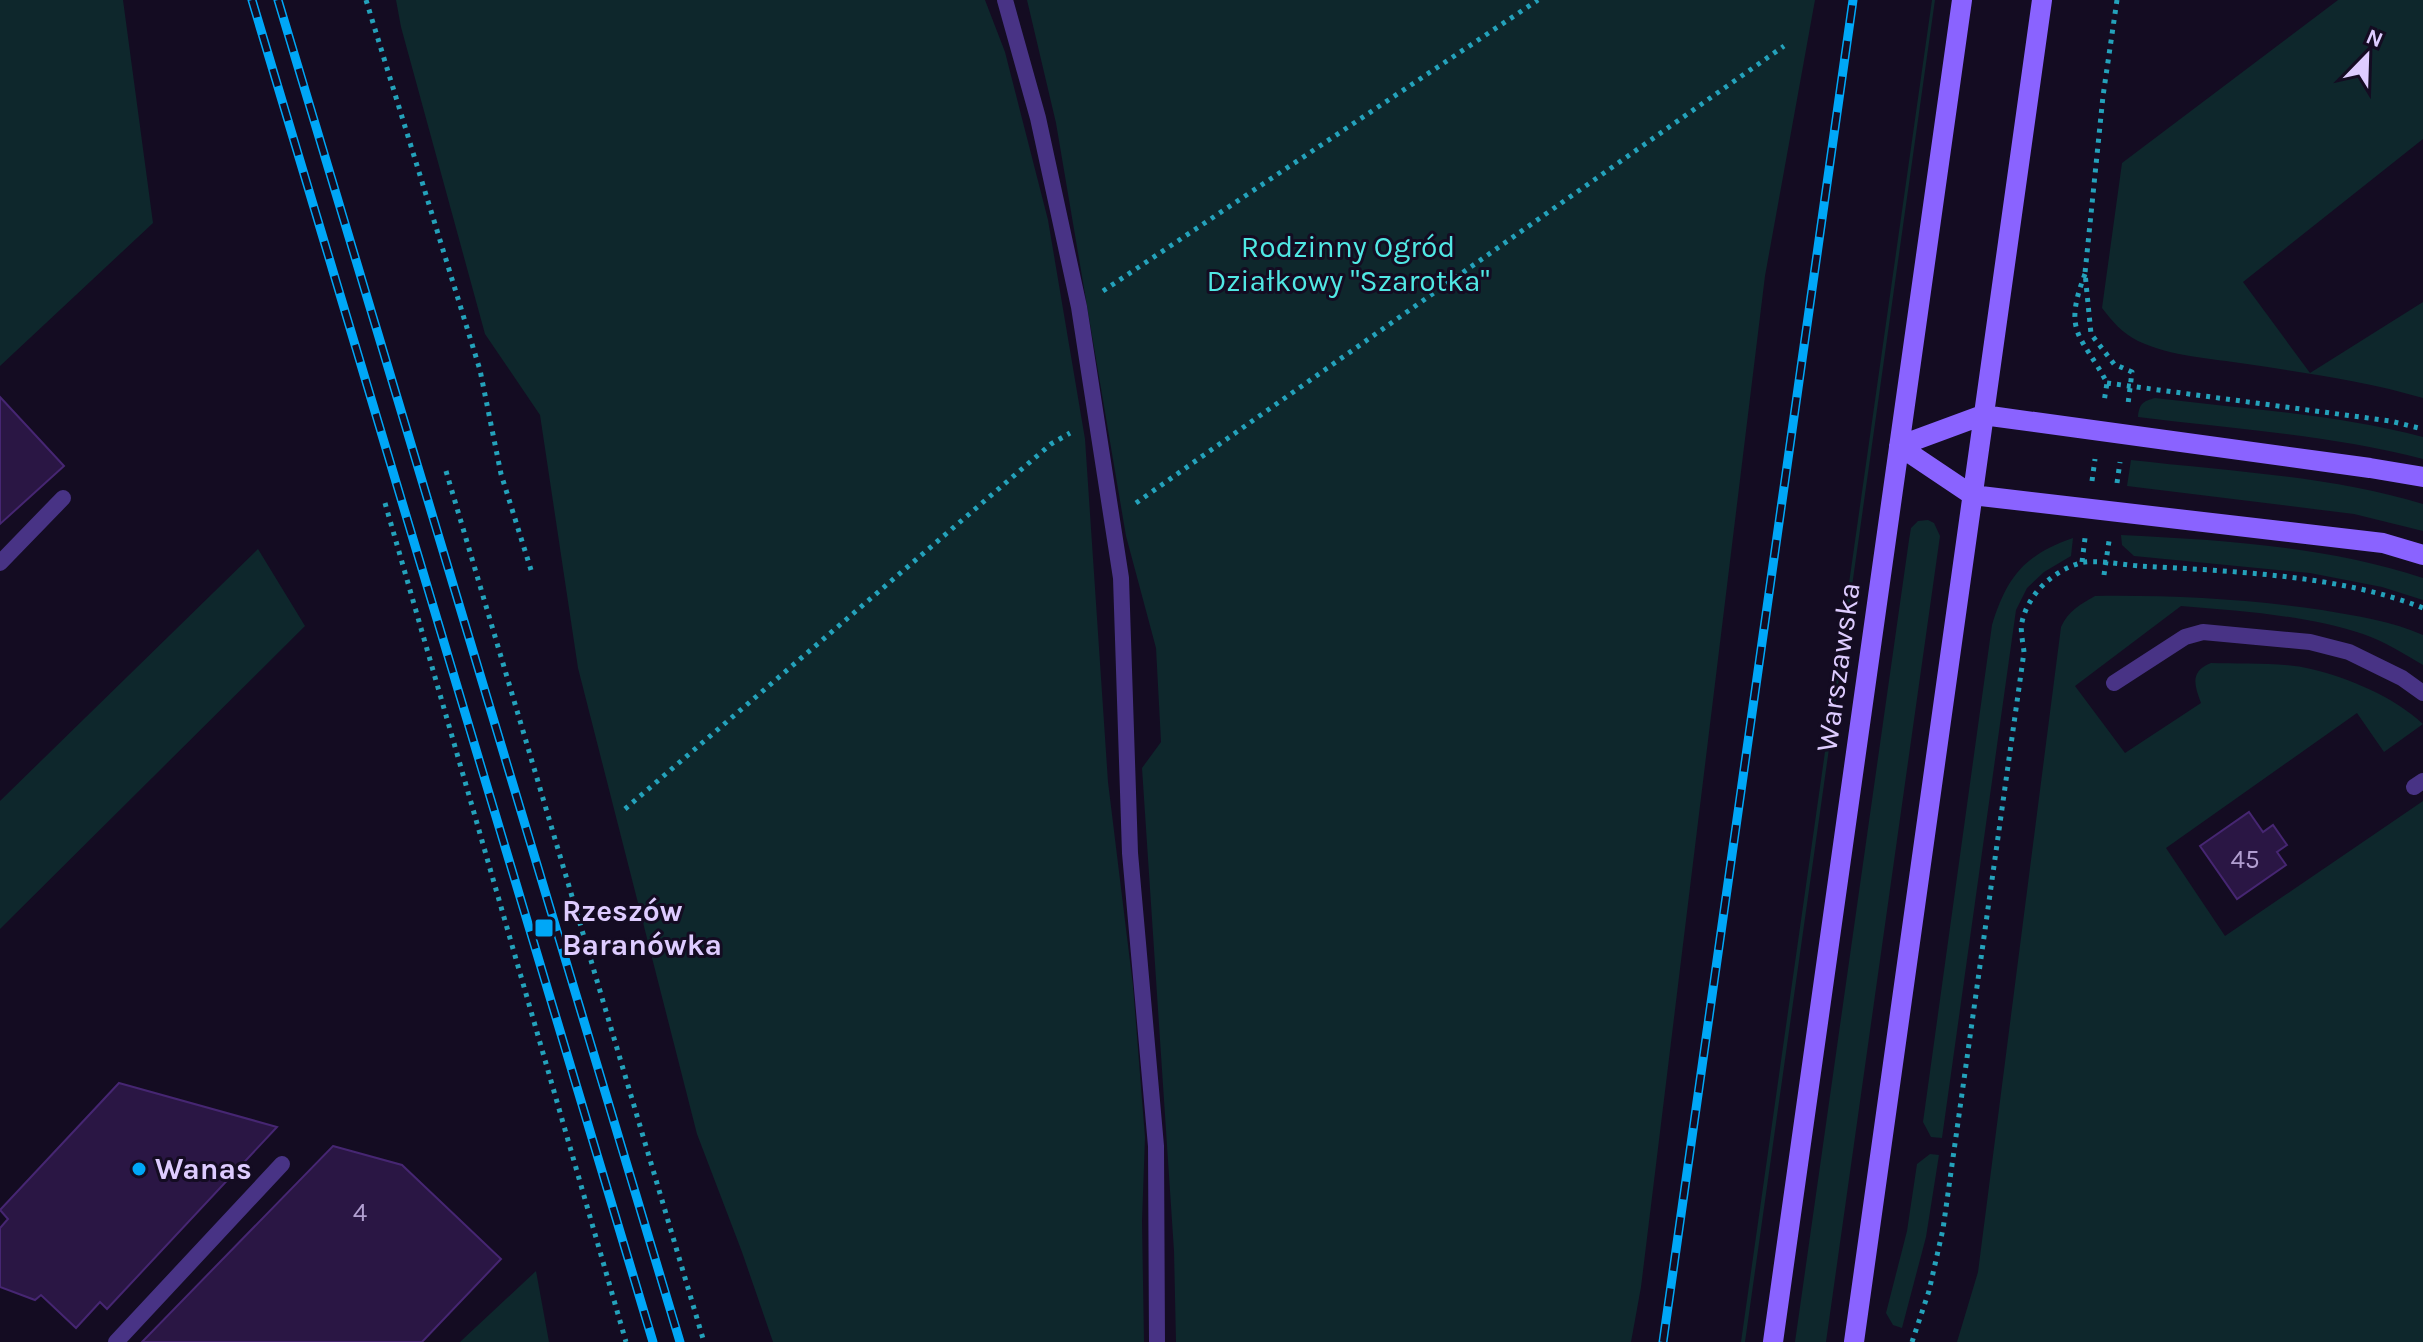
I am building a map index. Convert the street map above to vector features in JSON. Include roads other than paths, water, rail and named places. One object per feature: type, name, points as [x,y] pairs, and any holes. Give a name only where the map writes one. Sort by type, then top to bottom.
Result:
[{"type":"main road","name":"Warszawska","points":[[1773,1342],[1962,0]]},
{"type":"main road","points":[[1854,1342],[2042,0]]},
{"type":"main road","points":[[1899,446],[1983,415],[2423,477]]},
{"type":"main road","points":[[1899,446],[1972,495],[2383,543],[2423,555]]},
{"type":"lane","points":[[1005,0],[1038,118],[1079,307],[1121,578],[1133,910],[1147,1026],[1156,1146],[1157,1342]]},
{"type":"lane","points":[[0,563],[63,498]]},
{"type":"lane","points":[[2114,683],[2185,637],[2203,632],[2310,642],[2349,652],[2402,678],[2423,693]]},
{"type":"lane","points":[[116,1342],[282,1164]]},
{"type":"railway","points":[[252,0],[653,1342]]},
{"type":"railway","points":[[278,0],[680,1342]]},
{"type":"railway","points":[[1663,1342],[1853,0]]},
{"type":"place","name":"Rzeszów Baranówka","points":[[544,928]]},
{"type":"place","name":"Wanas","points":[[139,1169]]},
{"type":"park label","name":"Rodzinny Ogród Działkowy \"Szarotka\"","points":[[1348,264]]}]
